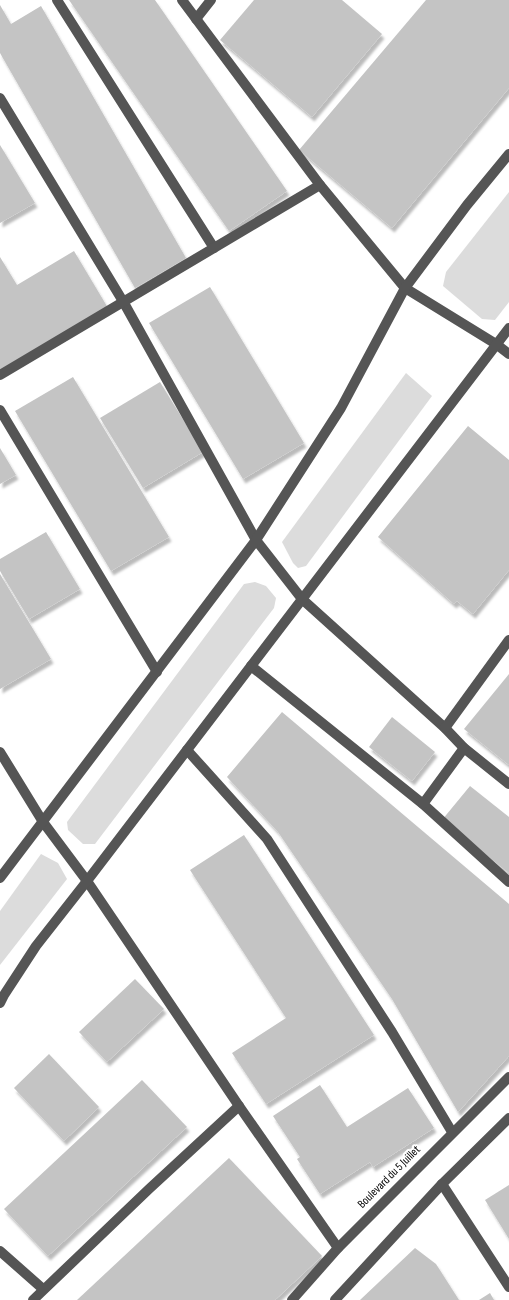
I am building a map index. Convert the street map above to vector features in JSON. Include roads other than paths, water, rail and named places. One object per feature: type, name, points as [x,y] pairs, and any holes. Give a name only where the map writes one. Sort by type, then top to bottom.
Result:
[{"type":"street","points":[[57,0],[214,248]]},
{"type":"street","points":[[182,0],[320,185],[405,288],[496,344],[509,354]]},
{"type":"street","points":[[196,19],[211,0]]},
{"type":"street","points":[[0,98],[124,303],[256,540],[302,600],[445,728],[464,748],[509,784]]},
{"type":"street","points":[[0,878],[256,540],[342,408],[405,288],[467,205],[509,154]]},
{"type":"street","points":[[0,375],[124,303],[320,185]]},
{"type":"street","points":[[0,1003],[36,946],[88,881],[509,328]]},
{"type":"street","points":[[0,410],[157,672]]},
{"type":"street","points":[[445,728],[509,640]]},
{"type":"street","points":[[251,666],[423,804],[509,882]]},
{"type":"street","points":[[423,804],[464,748]]},
{"type":"street","points":[[187,750],[267,839],[392,1032],[452,1132]]},
{"type":"street","points":[[0,752],[43,822],[88,881],[239,1106],[338,1248]]},
{"type":"street","name":"Boulevard du 5 Juillet","points":[[292,1300],[338,1248],[509,1076]]},
{"type":"street","points":[[33,1300],[149,1189],[239,1106]]},
{"type":"street","points":[[335,1300],[442,1184],[509,1118]]},
{"type":"street","points":[[442,1184],[509,1287]]},
{"type":"street","points":[[0,1251],[44,1289]]}]
